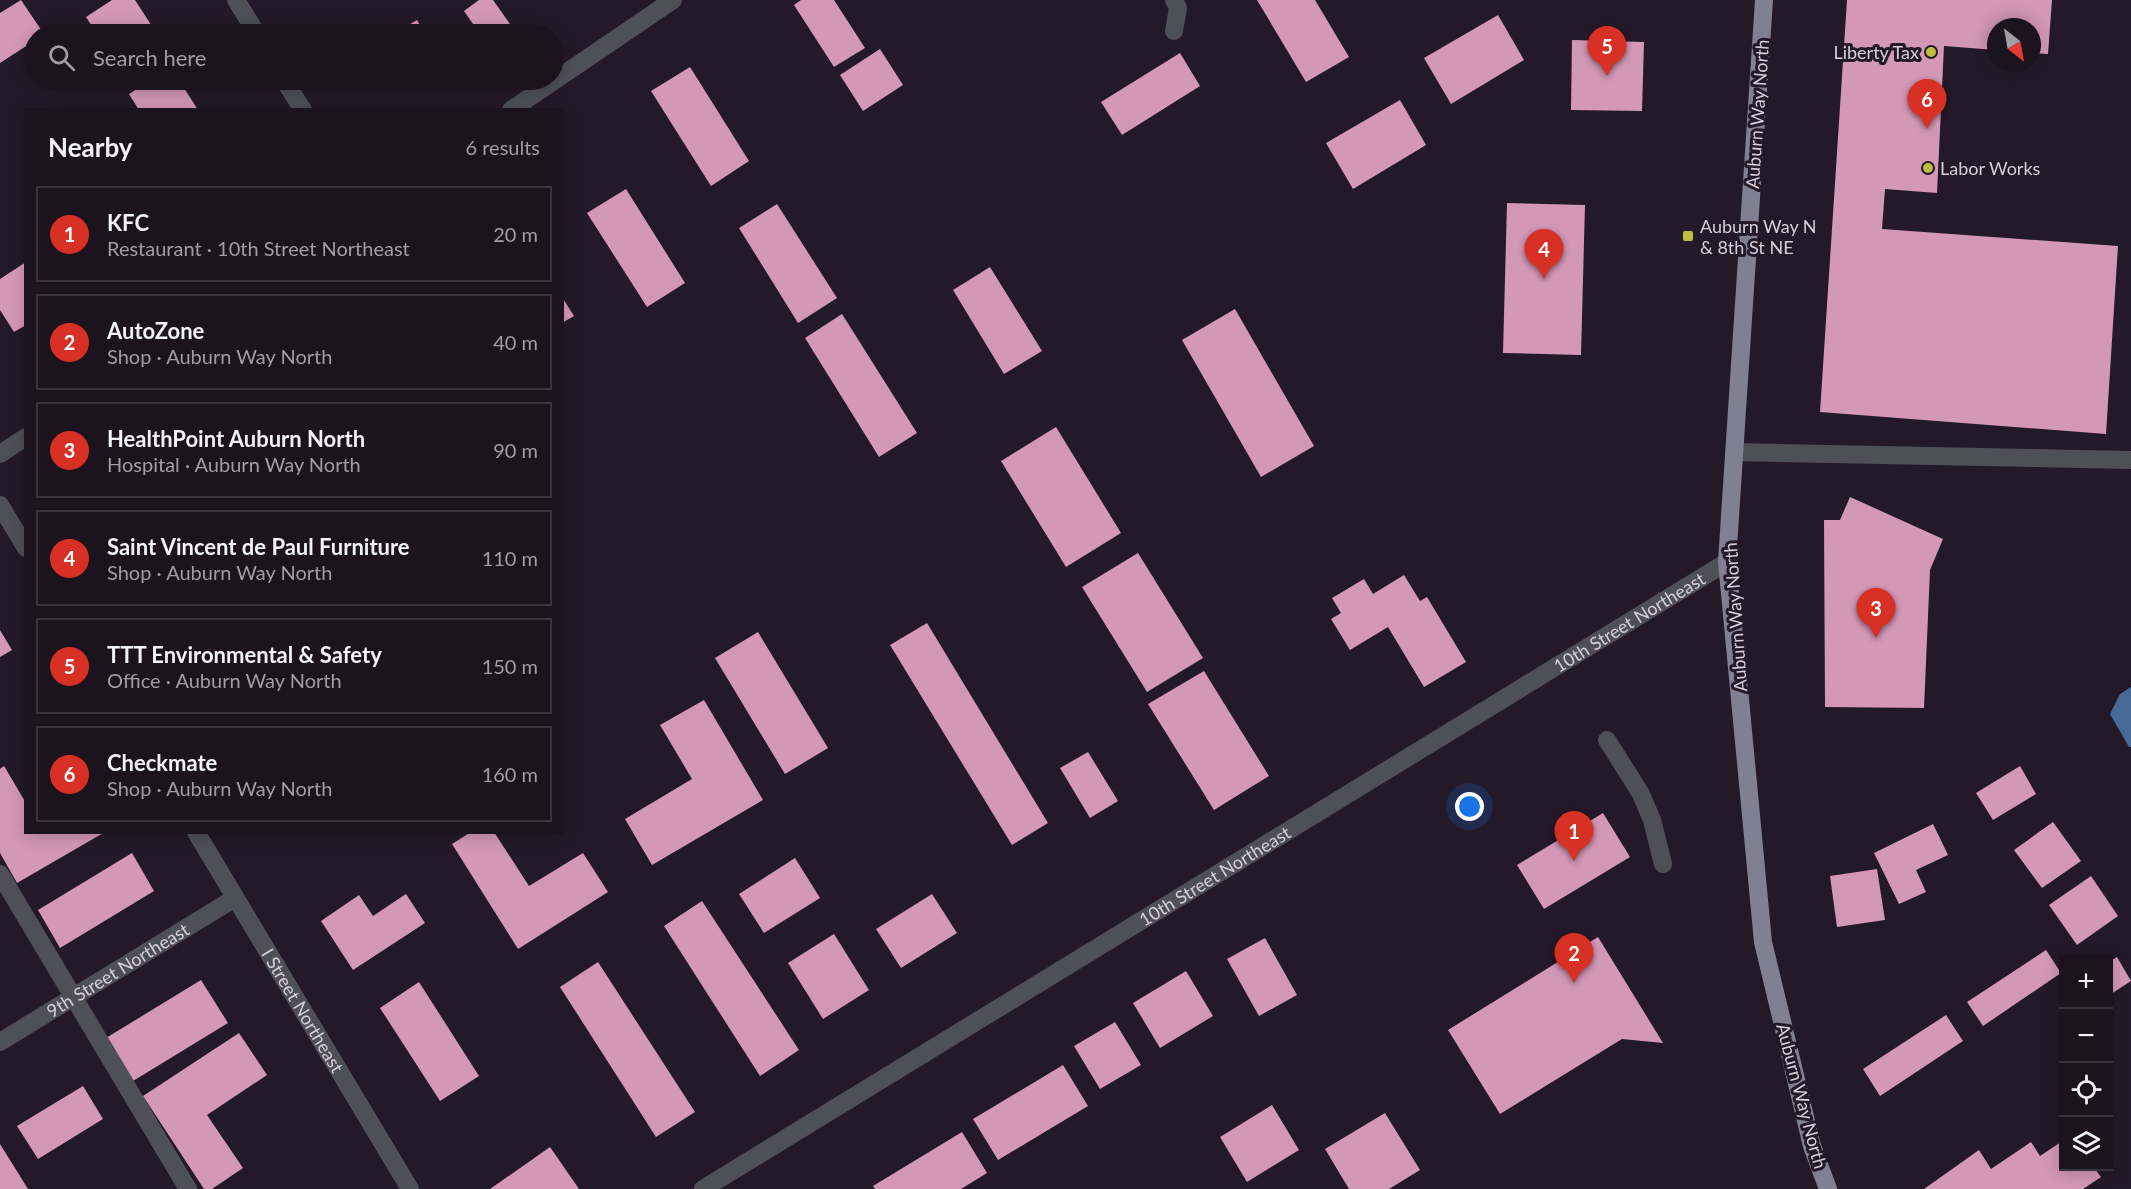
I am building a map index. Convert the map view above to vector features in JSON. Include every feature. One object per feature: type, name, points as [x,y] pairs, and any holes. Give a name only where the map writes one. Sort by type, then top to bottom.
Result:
[{"type":"main road","name":"Auburn Way North","points":[[1764,0],[1727,562],[1763,942],[1812,1146],[1828,1189]]},
{"type":"street","points":[[236,0],[251,24]]},
{"type":"street","points":[[564,74],[674,0]]},
{"type":"street","points":[[1174,0],[1178,8],[1174,31]]},
{"type":"street","points":[[290,90],[302,108]]},
{"type":"street","points":[[514,108],[541,90]]},
{"type":"street","points":[[0,454],[24,438]]},
{"type":"street","points":[[1734,452],[2131,460]]},
{"type":"street","points":[[0,505],[24,545]]},
{"type":"street","name":"10th Street Northeast","points":[[703,1189],[1727,562]]},
{"type":"street","points":[[1607,740],[1641,794],[1652,820],[1663,864]]},
{"type":"street","name":"I Street Northeast","points":[[197,834],[410,1189]]},
{"type":"street","points":[[0,874],[188,1189]]},
{"type":"street","name":"9th Street Northeast","points":[[0,1042],[235,898]]},
{"type":"water","points":[[2131,687],[2131,747],[2129,747],[2110,714],[2120,694]]},
{"type":"building","points":[[21,0],[37,24],[24,24],[24,47],[0,63],[0,13]]},
{"type":"building","points":[[112,0],[135,0],[151,24],[91,24],[86,17]]},
{"type":"building","points":[[479,0],[493,0],[510,24],[473,24],[464,11]]},
{"type":"building","points":[[801,0],[834,0],[865,48],[834,67],[794,5]]},
{"type":"building","points":[[1257,0],[1315,0],[1349,57],[1306,82]]},
{"type":"building","points":[[1847,0],[2052,0],[2048,54],[2041,54],[2041,18],[1987,18],[1987,49],[1944,46],[1937,193],[1885,189],[1882,229],[2118,246],[2106,434],[1820,412]]},
{"type":"building","points":[[1498,15],[1524,60],[1451,104],[1424,58]]},
{"type":"building","points":[[1572,40],[1644,42],[1642,111],[1571,110]]},
{"type":"building","points":[[880,49],[903,85],[863,111],[840,75]]},
{"type":"building","points":[[1180,53],[1200,86],[1122,135],[1101,102]]},
{"type":"building","points":[[690,67],[749,161],[711,186],[651,91]]},
{"type":"building","points":[[135,90],[185,90],[197,108],[138,108],[129,94]]},
{"type":"building","points":[[1400,100],[1426,145],[1353,189],[1326,143]]},
{"type":"building","points":[[626,189],[685,283],[647,307],[587,213]]},
{"type":"building","points":[[1507,203],[1585,205],[1581,355],[1503,353]]},
{"type":"building","points":[[777,204],[837,298],[798,323],[739,228]]},
{"type":"building","points":[[24,263],[24,326],[14,332],[0,310],[0,279]]},
{"type":"building","points":[[990,267],[1042,351],[1004,374],[953,290]]},
{"type":"building","points":[[564,300],[574,316],[564,322]]},
{"type":"building","points":[[1235,309],[1314,446],[1261,477],[1182,340]]},
{"type":"building","points":[[842,314],[917,433],[879,457],[805,338]]},
{"type":"building","points":[[1056,427],[1121,533],[1066,567],[1001,461]]},
{"type":"building","points":[[1850,497],[1943,539],[1930,570],[1924,708],[1825,707],[1824,520],[1840,520]]},
{"type":"building","points":[[1138,553],[1203,658],[1147,692],[1082,587]]},
{"type":"building","points":[[1404,575],[1420,601],[1427,597],[1466,662],[1424,687],[1388,627],[1350,650],[1331,619],[1341,613],[1332,598],[1364,579],[1373,594]]},
{"type":"building","points":[[927,623],[1048,823],[1012,845],[890,645]]},
{"type":"building","points":[[0,630],[12,650],[0,657]]},
{"type":"building","points":[[758,632],[828,748],[785,774],[715,658]]},
{"type":"building","points":[[1204,671],[1269,776],[1214,810],[1148,704]]},
{"type":"building","points":[[704,700],[763,800],[652,865],[625,819],[692,779],[660,725]]},
{"type":"building","points":[[1088,752],[1118,801],[1090,818],[1060,768]]},
{"type":"building","points":[[4,766],[24,800],[24,834],[102,834],[17,883],[0,853],[0,769]]},
{"type":"building","points":[[2020,766],[2036,794],[1993,820],[1976,793]]},
{"type":"building","points":[[1603,813],[1630,857],[1544,909],[1517,865]]},
{"type":"building","points":[[2053,822],[2081,861],[2042,888],[2014,850]]},
{"type":"building","points":[[1933,824],[1948,855],[1916,870],[1926,892],[1899,904],[1874,853]]},
{"type":"building","points":[[468,834],[495,834],[529,886],[583,853],[608,892],[518,949],[452,844]]},
{"type":"building","points":[[132,853],[154,891],[60,948],[38,910]]},
{"type":"building","points":[[795,858],[820,898],[764,933],[739,894]]},
{"type":"building","points":[[1877,869],[1885,920],[1837,927],[1830,876]]},
{"type":"building","points":[[2091,876],[2118,916],[2077,945],[2049,905]]},
{"type":"building","points":[[406,894],[425,923],[353,970],[321,921],[359,895],[373,916]]},
{"type":"building","points":[[932,894],[957,933],[901,968],[876,929]]},
{"type":"building","points":[[702,901],[799,1050],[760,1076],[664,926]]},
{"type":"building","points":[[834,934],[869,990],[823,1019],[788,963]]},
{"type":"building","points":[[1598,937],[1663,1043],[1622,1039],[1500,1114],[1448,1030]]},
{"type":"building","points":[[1265,938],[1297,995],[1259,1016],[1227,959]]},
{"type":"building","points":[[2046,950],[2059,970],[2059,974],[1983,1026],[1967,1002]]},
{"type":"building","points":[[2117,957],[2131,981],[2113,993],[2113,960]]},
{"type":"building","points":[[598,962],[695,1112],[656,1137],[560,987]]},
{"type":"building","points":[[1186,971],[1213,1016],[1160,1048],[1133,1003]]},
{"type":"building","points":[[201,980],[228,1023],[133,1081],[106,1038]]},
{"type":"building","points":[[419,982],[479,1076],[440,1101],[380,1008]]},
{"type":"building","points":[[1946,1015],[1963,1041],[1880,1096],[1863,1069]]},
{"type":"building","points":[[1115,1022],[1141,1065],[1100,1089],[1074,1046]]},
{"type":"building","points":[[239,1033],[267,1075],[207,1115],[243,1168],[212,1189],[204,1189],[143,1096]]},
{"type":"building","points":[[1063,1065],[1088,1106],[998,1160],[973,1119]]},
{"type":"building","points":[[83,1086],[103,1119],[38,1159],[17,1126]]},
{"type":"building","points":[[1272,1105],[1299,1150],[1247,1182],[1220,1137]]},
{"type":"building","points":[[1385,1113],[1420,1170],[1389,1189],[1349,1189],[1325,1149]]},
{"type":"building","points":[[962,1132],[987,1173],[961,1189],[875,1189],[873,1186]]},
{"type":"building","points":[[2031,1142],[2040,1156],[2059,1143],[2059,1171],[2097,1171],[2101,1177],[2083,1189],[1924,1189],[1979,1150],[1991,1169]]},
{"type":"building","points":[[0,1144],[28,1189],[0,1189]]},
{"type":"building","points":[[550,1147],[579,1189],[490,1189]]},
{"type":"place","name":"Liberty Tax","points":[[1931,52]]},
{"type":"place","name":"TTT Environmental & Safety","points":[[1607,76]]},
{"type":"place","name":"Checkmate","points":[[1927,129]]},
{"type":"place","name":"Labor Works","points":[[1928,168]]},
{"type":"place","name":"Auburn Way N & 8th St NE","points":[[1688,236]]},
{"type":"place","name":"Saint Vincent de Paul Furniture","points":[[1544,279]]},
{"type":"place","name":"HealthPoint Auburn North","points":[[1876,638]]},
{"type":"place","name":"KFC","points":[[1574,861]]},
{"type":"place","name":"AutoZone","points":[[1574,983]]}]
